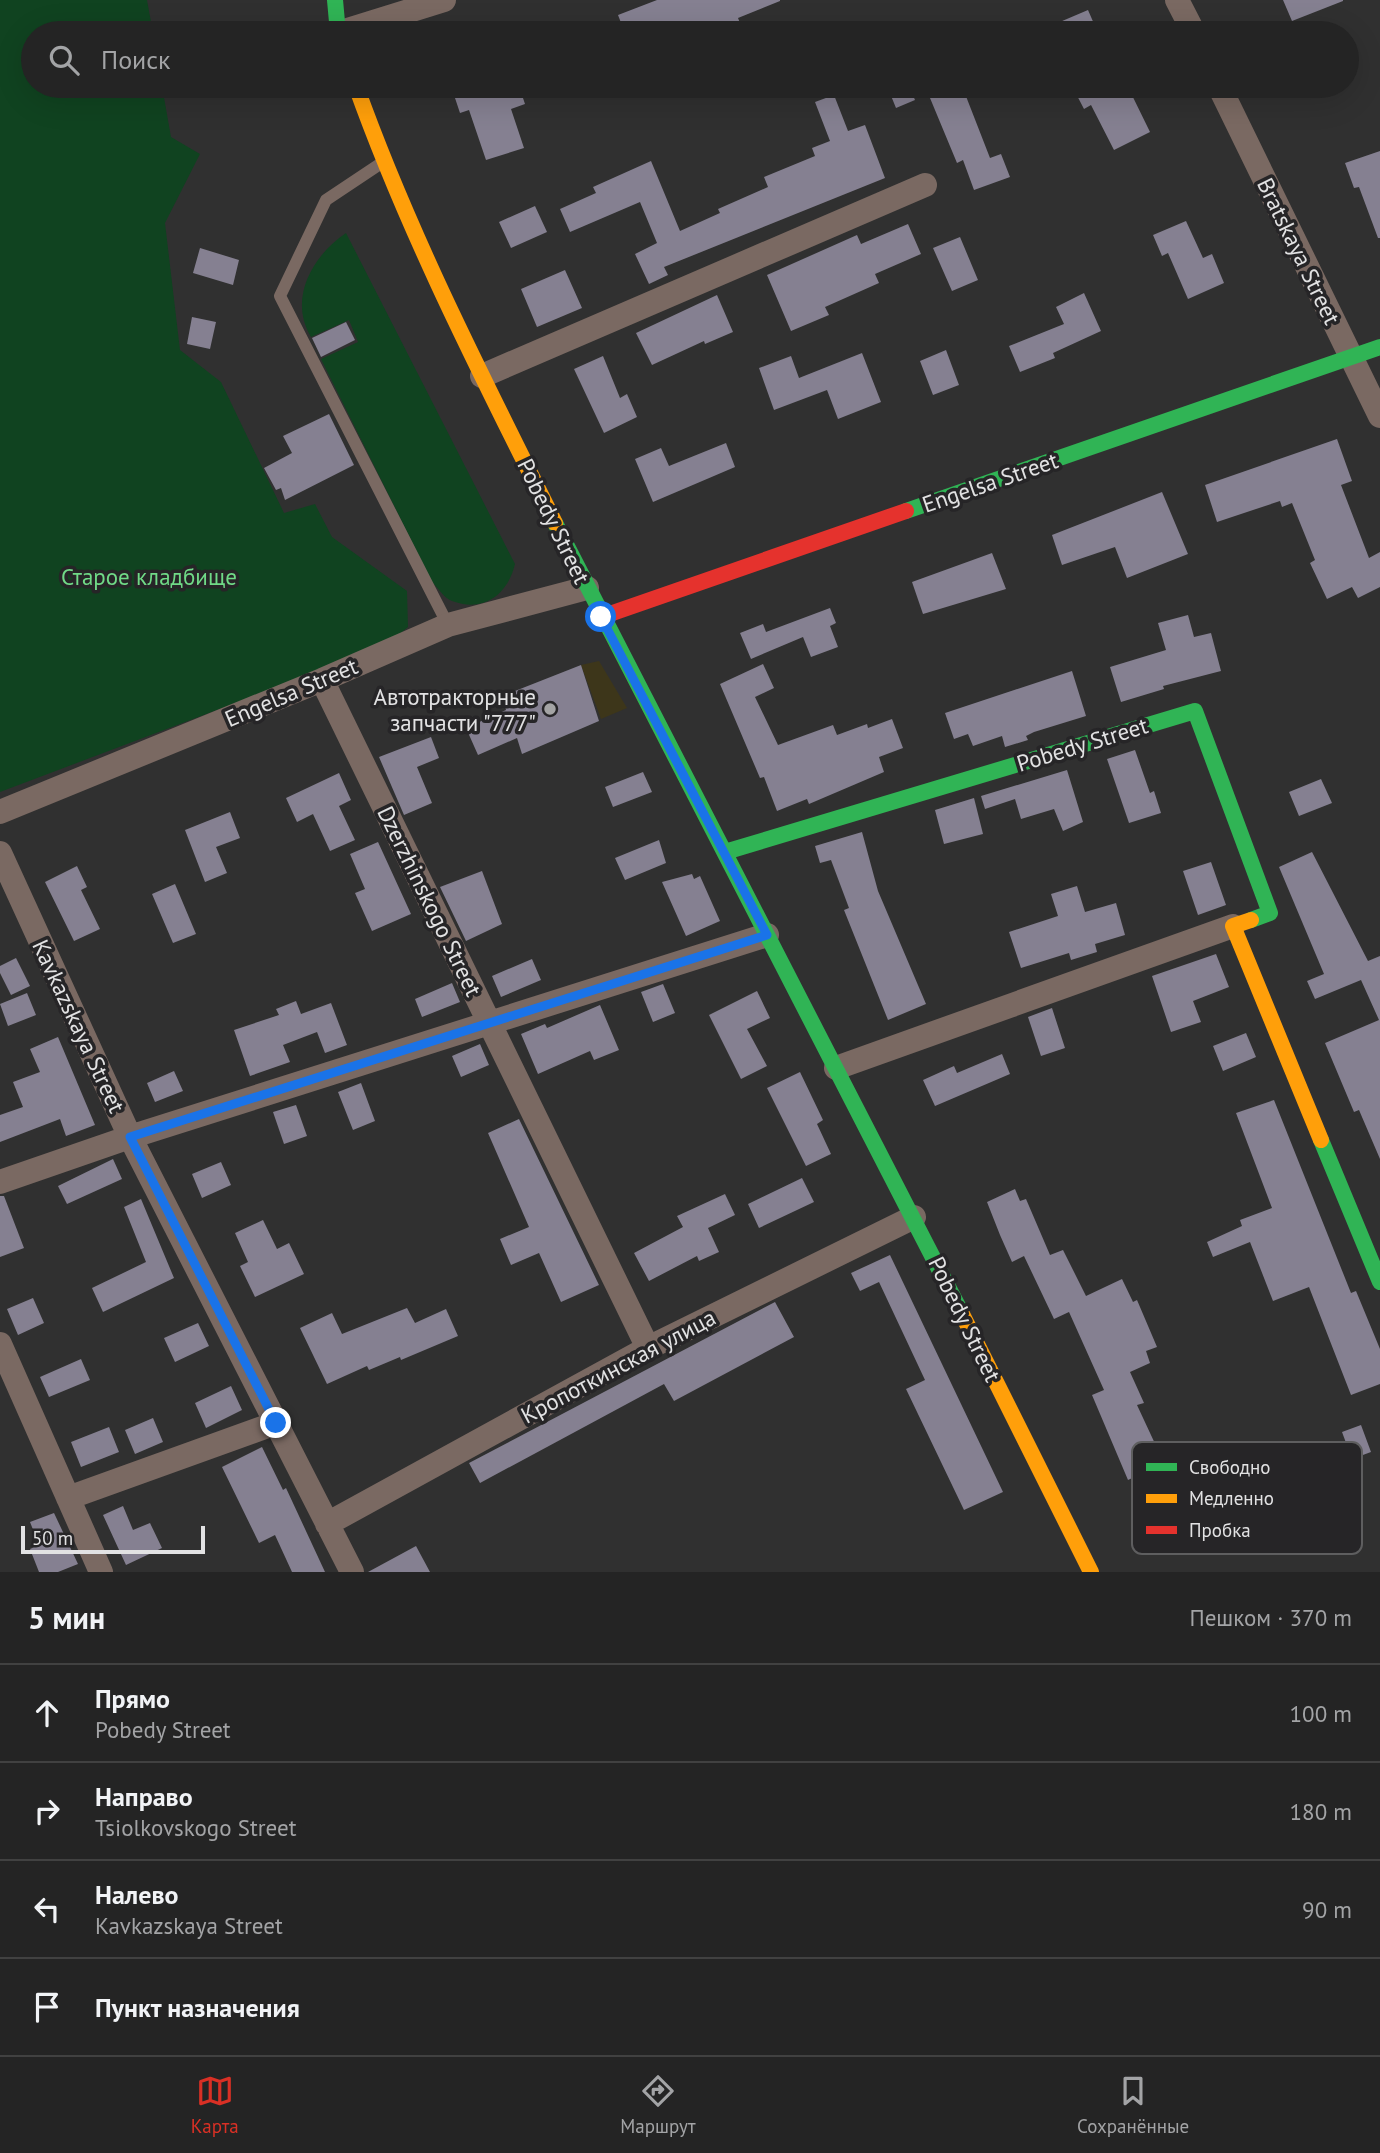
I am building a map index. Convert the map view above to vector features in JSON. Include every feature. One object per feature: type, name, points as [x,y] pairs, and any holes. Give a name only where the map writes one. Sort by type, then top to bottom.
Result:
[{"type":"street","points":[[335,0],[337,21]]},
{"type":"street","points":[[377,21],[444,0]]},
{"type":"street","points":[[1177,0],[1188,21]]},
{"type":"street","name":"Pobedy Street","points":[[360,98],[383,162],[482,376],[601,617],[914,1217],[1091,1572]]},
{"type":"street","name":"Bratskaya Street","points":[[1225,98],[1380,416]]},
{"type":"street","points":[[482,376],[925,185]]},
{"type":"street","name":"Engelsa Street","points":[[601,617],[1380,348]]},
{"type":"street","name":"Engelsa Street","points":[[0,812],[449,625],[587,588]]},
{"type":"street","name":"Dzerzhinskogo Street","points":[[322,680],[648,1348]]},
{"type":"street","name":"Pobedy Street","points":[[725,852],[1195,710],[1270,913],[836,1068]]},
{"type":"street","name":"Kavkazskaya Street","points":[[0,853],[130,1137],[352,1572]]},
{"type":"street","points":[[1233,926],[1380,1282]]},
{"type":"street","points":[[0,1182],[130,1137],[490,1021],[767,935]]},
{"type":"street","name":"Кропоткинская улица","points":[[327,1524],[648,1348],[914,1217]]},
{"type":"street","points":[[0,1344],[101,1572]]},
{"type":"street","points":[[68,1499],[276,1423]]},
{"type":"lane","points":[[383,162],[326,200],[280,296],[449,625]]},
{"type":"green space","name":"Старое кладбище","points":[[0,0],[147,0],[151,21],[21,21],[21,98],[164,98],[171,137],[200,154],[165,223],[180,350],[221,382],[284,513],[315,504],[332,537],[407,591],[408,627],[384,647],[0,792]]},
{"type":"green space","points":[[346,233],[515,564],[507,584],[493,598],[484,602],[464,604],[449,600],[432,582],[321,359],[358,342],[349,320],[311,337],[305,323],[302,308],[307,279],[323,254]]},
{"type":"sand","points":[[599,661],[627,708],[601,719],[581,665]]},
{"type":"building","points":[[657,0],[780,0],[738,18],[739,21],[620,21],[618,15]]},
{"type":"building","points":[[1283,0],[1343,0],[1343,1],[1292,21]]},
{"type":"building","points":[[1088,10],[1093,21],[1062,21]]},
{"type":"building","points":[[455,98],[523,98],[525,104],[511,109],[524,148],[486,160],[469,110],[460,113]]},
{"type":"building","points":[[835,98],[848,131],[865,125],[885,178],[664,267],[668,275],[649,284],[635,254],[657,243],[640,202],[570,232],[560,209],[596,193],[593,187],[651,161],[680,231],[720,213],[718,209],[768,187],[764,177],[815,156],[812,148],[830,141],[815,102]]},
{"type":"building","points":[[892,98],[914,98],[915,100],[896,108]]},
{"type":"building","points":[[930,98],[967,98],[990,158],[1001,154],[1010,177],[974,190],[963,160],[957,163]]},
{"type":"building","points":[[1078,98],[1133,98],[1150,132],[1114,150],[1091,105],[1084,109]]},
{"type":"building","points":[[1380,151],[1378,238],[1359,187],[1354,188],[1345,163]]},
{"type":"building","points":[[535,206],[547,232],[511,248],[499,222]]},
{"type":"building","points":[[1186,221],[1203,258],[1212,254],[1224,283],[1188,299],[1168,253],[1162,256],[1153,235]]},
{"type":"building","points":[[908,224],[921,254],[875,274],[879,283],[825,307],[829,315],[791,331],[767,275],[857,235],[861,244]]},
{"type":"building","points":[[960,237],[978,280],[952,291],[933,248]]},
{"type":"building","points":[[200,248],[239,260],[233,285],[193,273]]},
{"type":"building","points":[[565,270],[582,308],[537,327],[521,289]]},
{"type":"building","points":[[1084,293],[1101,331],[1053,353],[1055,358],[1020,372],[1009,346],[1064,324],[1056,307]]},
{"type":"building","points":[[717,295],[733,332],[705,344],[704,341],[652,365],[636,333]]},
{"type":"building","points":[[192,317],[216,322],[210,349],[187,344]]},
{"type":"building","points":[[346,322],[355,340],[321,357],[312,338]]},
{"type":"building","points":[[946,350],[959,385],[933,395],[920,361]]},
{"type":"building","points":[[862,353],[881,402],[838,419],[827,390],[774,410],[759,368],[791,356],[799,378]]},
{"type":"building","points":[[603,356],[620,398],[627,394],[637,417],[604,433],[574,369]]},
{"type":"building","points":[[329,414],[354,465],[285,500],[281,488],[276,490],[264,468],[292,453],[283,436]]},
{"type":"building","points":[[1337,439],[1352,481],[1341,485],[1369,558],[1380,552],[1380,587],[1358,598],[1352,587],[1327,599],[1310,563],[1315,560],[1292,503],[1282,507],[1280,501],[1217,522],[1205,485]]},
{"type":"building","points":[[726,443],[735,467],[653,502],[635,459],[661,448],[669,466]]},
{"type":"building","points":[[1162,492],[1188,554],[1127,578],[1115,547],[1062,565],[1052,535]]},
{"type":"building","points":[[992,553],[1006,589],[923,614],[912,582]]},
{"type":"building","points":[[830,608],[836,623],[830,626],[838,647],[811,657],[803,637],[751,659],[740,633],[763,624],[766,632]]},
{"type":"building","points":[[1188,615],[1194,637],[1211,633],[1221,671],[1163,686],[1164,689],[1121,702],[1110,667],[1166,650],[1158,623]]},
{"type":"building","points":[[763,664],[774,688],[755,697],[778,745],[833,725],[837,735],[867,724],[868,728],[892,719],[903,748],[879,757],[884,772],[809,804],[807,799],[777,811],[720,684]]},
{"type":"building","name":"Автотракторные запчасти \"777\"","points":[[581,665],[599,721],[522,754],[517,738],[478,755],[466,728],[506,710],[502,696]]},
{"type":"building","points":[[1072,671],[1086,716],[1034,732],[1026,736],[1028,740],[1005,747],[1002,736],[973,746],[968,734],[954,739],[945,713]]},
{"type":"building","points":[[431,737],[439,758],[417,767],[432,803],[404,815],[379,757]]},
{"type":"building","points":[[1135,750],[1150,793],[1154,791],[1161,813],[1129,823],[1107,759]]},
{"type":"building","points":[[1067,770],[1083,822],[1063,831],[1054,809],[1021,819],[1015,799],[985,809],[981,796]]},
{"type":"building","points":[[643,772],[652,792],[613,807],[605,787]]},
{"type":"building","points":[[339,773],[351,800],[339,806],[355,840],[330,851],[313,814],[297,822],[286,798]]},
{"type":"building","points":[[1321,779],[1332,803],[1299,816],[1289,792]]},
{"type":"building","points":[[974,798],[983,834],[944,844],[935,810]]},
{"type":"building","points":[[230,812],[240,838],[216,847],[227,873],[205,882],[185,830]]},
{"type":"building","points":[[862,832],[878,891],[926,1004],[888,1020],[844,910],[849,908],[831,860],[820,863],[815,846]]},
{"type":"building","points":[[659,840],[666,863],[625,880],[615,858]]},
{"type":"building","points":[[378,842],[411,914],[372,931],[355,893],[365,889],[350,854]]},
{"type":"building","points":[[1312,852],[1368,961],[1380,956],[1380,1159],[1359,1110],[1354,1112],[1325,1043],[1379,1020],[1361,980],[1315,999],[1307,981],[1324,974],[1279,867]]},
{"type":"building","points":[[1211,862],[1226,905],[1198,915],[1183,871]]},
{"type":"building","points":[[77,866],[87,887],[81,890],[100,929],[74,941],[45,882]]},
{"type":"building","points":[[482,871],[502,924],[466,941],[440,887]]},
{"type":"building","points":[[692,874],[694,879],[700,876],[720,921],[686,936],[662,882]]},
{"type":"building","points":[[175,884],[196,934],[173,943],[152,894]]},
{"type":"building","points":[[1077,886],[1085,912],[1116,903],[1125,935],[1095,944],[1097,952],[1071,960],[1069,953],[1021,968],[1009,932],[1058,916],[1051,894]]},
{"type":"building","points":[[1216,954],[1229,987],[1193,1001],[1201,1022],[1171,1032],[1152,976]]},
{"type":"building","points":[[16,958],[30,986],[11,995],[0,973],[0,966]]},
{"type":"building","points":[[532,959],[541,980],[501,997],[492,976]]},
{"type":"building","points":[[452,983],[460,1002],[422,1017],[415,999]]},
{"type":"building","points":[[663,984],[675,1013],[653,1022],[641,992]]},
{"type":"building","points":[[757,991],[770,1018],[747,1029],[767,1066],[741,1079],[709,1015]]},
{"type":"building","points":[[27,993],[36,1015],[8,1026],[0,1004]]},
{"type":"building","points":[[296,1001],[301,1014],[331,1003],[347,1045],[325,1053],[317,1032],[283,1045],[290,1062],[250,1076],[234,1030],[279,1015],[276,1009]]},
{"type":"building","points":[[600,1005],[619,1050],[594,1060],[590,1051],[538,1074],[521,1034],[545,1024],[547,1028]]},
{"type":"building","points":[[1052,1008],[1065,1048],[1041,1056],[1028,1017]]},
{"type":"building","points":[[1246,1033],[1256,1057],[1223,1071],[1213,1046]]},
{"type":"building","points":[[58,1037],[95,1125],[66,1136],[60,1119],[0,1142],[0,1115],[23,1107],[13,1082],[40,1072],[30,1049]]},
{"type":"building","points":[[480,1044],[489,1065],[461,1077],[452,1056]]},
{"type":"building","points":[[1002,1054],[1010,1074],[935,1106],[923,1080],[954,1066],[957,1073]]},
{"type":"building","points":[[174,1071],[183,1091],[155,1102],[147,1083]]},
{"type":"building","points":[[800,1072],[823,1120],[817,1124],[831,1154],[806,1166],[767,1088]]},
{"type":"building","points":[[361,1083],[375,1121],[353,1130],[338,1092]]},
{"type":"building","points":[[1274,1100],[1351,1293],[1356,1291],[1380,1349],[1380,1384],[1351,1395],[1309,1287],[1273,1301],[1250,1242],[1213,1257],[1207,1242],[1242,1226],[1240,1220],[1272,1208],[1236,1113]]},
{"type":"building","points":[[296,1105],[307,1136],[284,1144],[273,1112]]},
{"type":"building","points":[[519,1119],[599,1285],[561,1302],[539,1253],[511,1265],[500,1239],[529,1227],[488,1133]]},
{"type":"building","points":[[113,1159],[122,1179],[67,1204],[58,1186]]},
{"type":"building","points":[[221,1162],[231,1185],[202,1198],[192,1174]]},
{"type":"building","points":[[802,1178],[814,1202],[759,1228],[748,1204]]},
{"type":"building","points":[[1015,1189],[1020,1201],[1026,1199],[1050,1255],[1063,1250],[1086,1296],[1122,1279],[1133,1302],[1137,1300],[1157,1347],[1146,1351],[1150,1363],[1130,1372],[1144,1403],[1137,1405],[1154,1442],[1132,1442],[1132,1478],[1128,1480],[1092,1395],[1104,1390],[1069,1312],[1054,1319],[1024,1256],[1012,1262],[987,1202]]},
{"type":"building","points":[[725,1194],[735,1215],[708,1228],[719,1252],[699,1261],[697,1256],[649,1281],[634,1253],[683,1227],[677,1216]]},
{"type":"building","points":[[0,1196],[4,1196],[24,1248],[0,1257]]},
{"type":"building","points":[[141,1199],[174,1278],[103,1312],[92,1288],[146,1262],[124,1207]]},
{"type":"building","points":[[263,1220],[277,1249],[289,1243],[304,1274],[255,1297],[240,1266],[248,1262],[235,1233]]},
{"type":"building","points":[[890,1255],[1003,1492],[964,1510],[906,1389],[925,1380],[879,1282],[860,1291],[851,1273]]},
{"type":"building","points":[[33,1298],[44,1323],[18,1335],[7,1309]]},
{"type":"building","points":[[775,1302],[794,1337],[674,1401],[664,1384],[480,1483],[469,1463]]},
{"type":"building","points":[[407,1308],[415,1323],[446,1309],[458,1336],[401,1360],[400,1357],[369,1370],[367,1366],[327,1384],[300,1328],[332,1313],[342,1334]]},
{"type":"building","points":[[198,1323],[209,1346],[175,1362],[164,1338]]},
{"type":"building","points":[[81,1359],[90,1380],[49,1397],[40,1377]]},
{"type":"building","points":[[231,1386],[242,1410],[206,1428],[195,1403]]},
{"type":"building","points":[[153,1418],[163,1442],[135,1454],[125,1430]]},
{"type":"building","points":[[1361,1425],[1371,1452],[1362,1455],[1362,1442],[1346,1442],[1342,1432]]},
{"type":"building","points":[[109,1427],[119,1452],[81,1467],[71,1442]]},
{"type":"building","points":[[262,1447],[283,1490],[286,1488],[325,1572],[292,1572],[275,1535],[259,1543],[222,1467]]},
{"type":"building","points":[[123,1506],[133,1530],[150,1523],[162,1548],[126,1565],[103,1515]]},
{"type":"building","points":[[54,1513],[78,1564],[58,1572],[39,1572],[30,1549],[39,1545],[30,1522]]},
{"type":"building","points":[[416,1546],[430,1572],[368,1572]]},
{"type":"traffic: fast","points":[[335,0],[337,21]]},
{"type":"traffic: fast","points":[[906,511],[1380,347]]},
{"type":"traffic: fast","points":[[555,523],[961,1312]]},
{"type":"traffic: fast","points":[[725,852],[1195,711],[1270,913],[1251,920]]},
{"type":"traffic: fast","points":[[1321,1140],[1380,1282]]},
{"type":"traffic: slow","points":[[360,98],[424,253],[555,523]]},
{"type":"traffic: slow","points":[[1251,920],[1233,926],[1321,1140]]},
{"type":"traffic: slow","points":[[961,1312],[1091,1572]]},
{"type":"traffic: jam","points":[[601,617],[906,511]]},
{"type":"place","name":"Автотракторные запчасти \"777\"","points":[[550,709]]},
{"type":"route","points":[[276,1423],[130,1137],[767,935],[601,617]]}]
